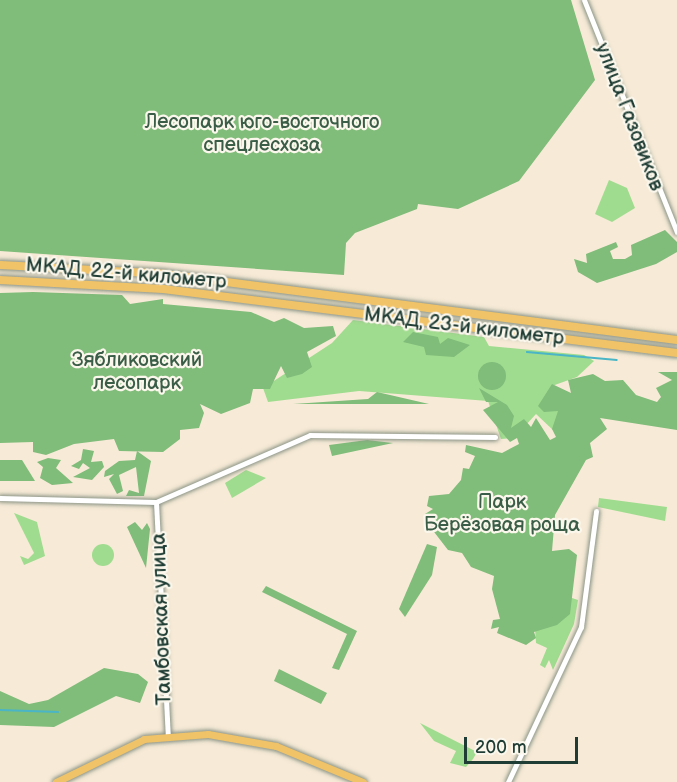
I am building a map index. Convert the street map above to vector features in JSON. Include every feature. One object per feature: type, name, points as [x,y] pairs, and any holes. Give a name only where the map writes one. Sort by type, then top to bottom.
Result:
[{"type":"highway","name":"МКАД, 22-й километр","points":[[0,265],[114,269],[252,284]]},
{"type":"highway","name":"МКАД, 22-й километр","points":[[0,280],[113,284],[250,299]]},
{"type":"highway","name":"МКАД, 23-й километр","points":[[252,284],[677,340]]},
{"type":"highway","name":"МКАД, 23-й километр","points":[[250,299],[677,353]]},
{"type":"main road","points":[[56,782],[106,754],[168,736],[259,742],[363,782]]},
{"type":"street","name":"улица Газовиков","points":[[584,0],[677,232]]},
{"type":"street","points":[[0,498],[156,502],[310,435],[495,437]]},
{"type":"street","name":"Тамбовская улица","points":[[156,502],[168,736]]},
{"type":"street","points":[[508,782],[581,627],[596,511]]},
{"type":"green space","name":"Лесопарк юго-восточного спецлесхоза","points":[[0,0],[571,0],[595,80],[519,181],[458,209],[418,204],[417,209],[355,233],[346,243],[344,275],[0,251]]},
{"type":"green space","points":[[609,180],[627,188],[635,208],[612,222],[595,214]]},
{"type":"green space","points":[[665,230],[677,242],[677,252],[656,264],[597,283],[578,272],[574,259],[587,263],[586,254],[616,242],[618,247],[610,251],[613,259],[625,259],[632,255],[631,245]]},
{"type":"green space","name":"Зябликовский лесопарк","points":[[0,293],[122,295],[130,304],[163,299],[163,304],[251,312],[274,322],[284,318],[304,328],[333,326],[336,336],[307,352],[312,367],[302,374],[287,378],[281,366],[270,389],[253,389],[250,403],[221,414],[200,404],[204,413],[199,428],[180,430],[180,439],[163,452],[119,451],[114,439],[74,444],[46,455],[33,452],[33,442],[0,443]]},
{"type":"green space","points":[[353,320],[484,337],[489,346],[584,355],[594,361],[577,377],[552,386],[549,409],[559,408],[554,431],[536,414],[514,438],[501,439],[488,401],[359,391],[268,402],[263,388],[332,343]]},
{"type":"green space","points":[[413,332],[438,337],[440,344],[448,338],[470,345],[454,357],[426,355],[424,347],[403,342]]},
{"type":"green space","points":[[492,362],[502,366],[506,376],[502,386],[492,390],[482,386],[478,376],[482,366]]},
{"type":"green space","name":"Парк Берёзовая роща","points":[[658,372],[677,372],[677,430],[600,418],[607,429],[590,443],[593,457],[586,460],[555,515],[552,551],[569,549],[577,555],[570,614],[557,625],[534,632],[536,638],[526,645],[497,633],[499,627],[491,629],[493,620],[500,619],[492,589],[494,576],[471,567],[462,553],[448,550],[431,528],[434,515],[425,514],[433,509],[427,506],[429,496],[449,494],[461,480],[463,468],[469,469],[475,456],[465,452],[466,445],[502,453],[519,444],[517,438],[510,442],[483,410],[498,402],[486,402],[479,388],[507,405],[514,416],[511,428],[524,419],[531,427],[536,418],[550,440],[556,437],[552,429],[558,411],[544,412],[538,406],[552,384],[571,393],[568,380],[593,374],[605,381],[623,380],[636,395],[657,402],[661,397],[656,388],[672,380]]},
{"type":"green space","points":[[377,392],[429,404],[293,404],[368,399]]},
{"type":"green space","points":[[367,440],[393,443],[332,456],[329,445]]},
{"type":"green space","points":[[83,449],[94,451],[91,462],[102,461],[104,467],[92,480],[73,477],[90,468],[83,463],[79,469],[71,466],[81,460]]},
{"type":"green space","points":[[137,451],[151,461],[144,496],[126,496],[129,490],[139,493],[136,467],[119,475],[123,491],[117,494],[109,479],[114,474],[104,477],[105,471],[119,461],[135,460]]},
{"type":"green space","points":[[48,458],[61,460],[56,468],[73,483],[52,485],[40,478],[43,467],[37,462]]},
{"type":"green space","points":[[0,460],[22,460],[35,481],[0,481]]},
{"type":"green space","points":[[246,470],[266,478],[232,498],[225,483]]},
{"type":"green space","points":[[599,498],[667,507],[665,521],[598,507]]},
{"type":"green space","points":[[14,513],[37,522],[45,556],[24,565],[20,556],[28,559],[34,553]]},
{"type":"green space","points":[[135,522],[142,530],[147,523],[150,529],[146,568],[127,527]]},
{"type":"green space","points":[[103,544],[111,547],[114,555],[111,563],[103,566],[95,563],[92,555],[95,547]]},
{"type":"green space","points":[[427,544],[437,547],[432,575],[405,617],[399,609]]},
{"type":"green space","points":[[266,586],[357,631],[339,670],[332,668],[347,634],[262,592]]},
{"type":"green space","points":[[566,596],[578,600],[574,624],[553,670],[549,660],[545,668],[540,665],[547,648],[536,643],[535,628],[562,614]]},
{"type":"green space","points":[[104,668],[138,674],[148,682],[140,703],[116,696],[54,727],[0,725],[0,691],[29,704],[48,700]]},
{"type":"green space","points":[[279,669],[327,693],[321,704],[274,681]]},
{"type":"green space","points":[[420,723],[477,752],[473,759],[466,767],[450,763],[456,751],[434,741]]},
{"type":"waterway","points":[[527,352],[617,360]]},
{"type":"waterway","points":[[0,710],[58,712]]}]
